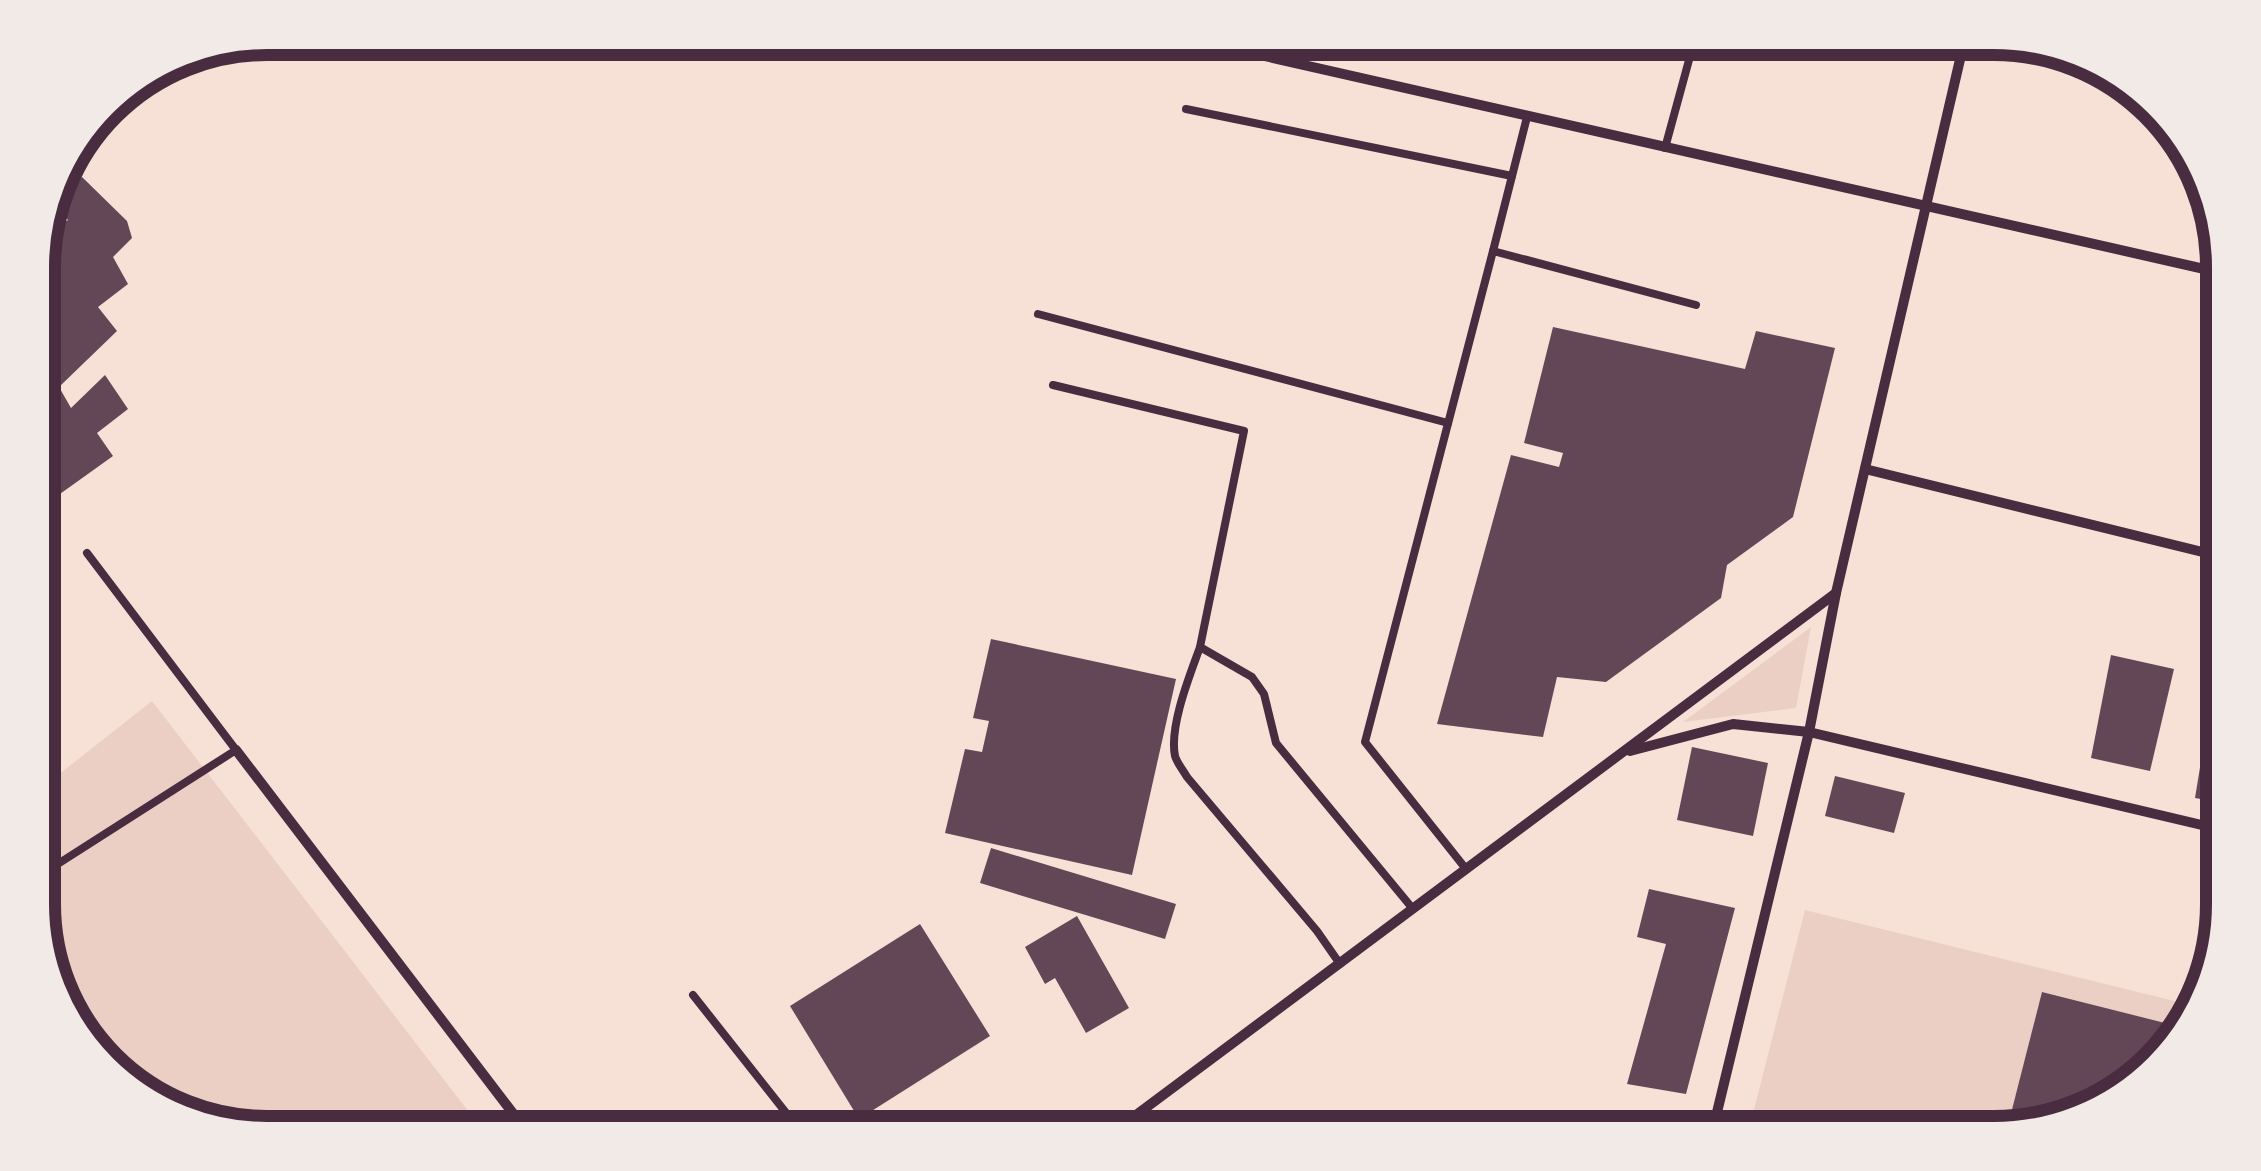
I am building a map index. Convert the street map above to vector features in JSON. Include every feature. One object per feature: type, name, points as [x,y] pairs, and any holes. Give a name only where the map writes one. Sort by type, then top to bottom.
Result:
[{"type":"street","points":[[1259,55],[2206,269]]},
{"type":"street","points":[[1716,1116],[1809,732],[1836,593],[1961,55]]},
{"type":"street","points":[[1864,469],[2206,553]]},
{"type":"street","points":[[1135,1116],[1836,593]]},
{"type":"street","points":[[1622,754],[1733,724],[1809,732],[2206,826]]},
{"type":"street","points":[[236,750],[514,1116]]},
{"type":"lane","points":[[1665,148],[1690,55]]},
{"type":"lane","points":[[1186,109],[1512,176]]},
{"type":"lane","points":[[1466,869],[1365,742],[1527,116]]},
{"type":"lane","points":[[1493,252],[1696,305]]},
{"type":"lane","points":[[1038,314],[1448,423]]},
{"type":"lane","points":[[1053,384],[1244,431],[1200,647],[1184,690],[1175,737],[1176,758],[1340,964]]},
{"type":"lane","points":[[55,866],[236,750],[88,553]]},
{"type":"lane","points":[[1200,647],[1252,676],[1264,694],[1276,743],[1413,910]]},
{"type":"lane","points":[[694,994],[789,1116]]},
{"type":"shaded area","points":[[1811,627],[1796,708],[1683,722]]},
{"type":"shaded area","points":[[152,701],[472,1116],[267,1116],[226,1112],[173,1094],[127,1063],[91,1022],[62,959],[55,904],[55,777]]},
{"type":"shaded area","points":[[1805,910],[2181,1003],[2169,1024],[2042,992],[2010,1116],[1752,1116]]},
{"type":"building","points":[[82,177],[127,221],[132,238],[113,257],[128,284],[98,307],[117,331],[59,387],[71,408],[105,375],[128,409],[97,433],[113,456],[55,498],[55,253],[59,226],[68,220],[62,212],[71,187]]},
{"type":"building","points":[[1553,327],[1745,369],[1756,331],[1835,348],[1793,517],[1727,565],[1721,598],[1606,682],[1557,677],[1543,737],[1437,724],[1511,455],[1559,467],[1563,453],[1524,443]]},
{"type":"building","points":[[991,639],[1176,679],[1132,875],[945,833],[965,749],[982,752],[989,721],[973,718]]},
{"type":"building","points":[[2111,655],[2174,669],[2150,771],[2091,758]]},
{"type":"building","points":[[2204,743],[2206,743],[2206,800],[2195,798]]},
{"type":"building","points":[[1692,747],[1768,763],[1753,836],[1677,820]]},
{"type":"building","points":[[1835,776],[1905,793],[1894,833],[1825,816]]},
{"type":"building","points":[[991,848],[1176,904],[1165,939],[980,883]]},
{"type":"building","points":[[1649,889],[1735,908],[1686,1094],[1627,1084],[1666,944],[1637,937]]},
{"type":"building","points":[[1077,916],[1129,1008],[1086,1033],[1055,978],[1045,984],[1025,947]]},
{"type":"building","points":[[920,924],[990,1036],[864,1116],[857,1116],[790,1006]]},
{"type":"building","points":[[2042,992],[2169,1024],[2134,1063],[2088,1094],[2062,1105],[2010,1116]]}]
